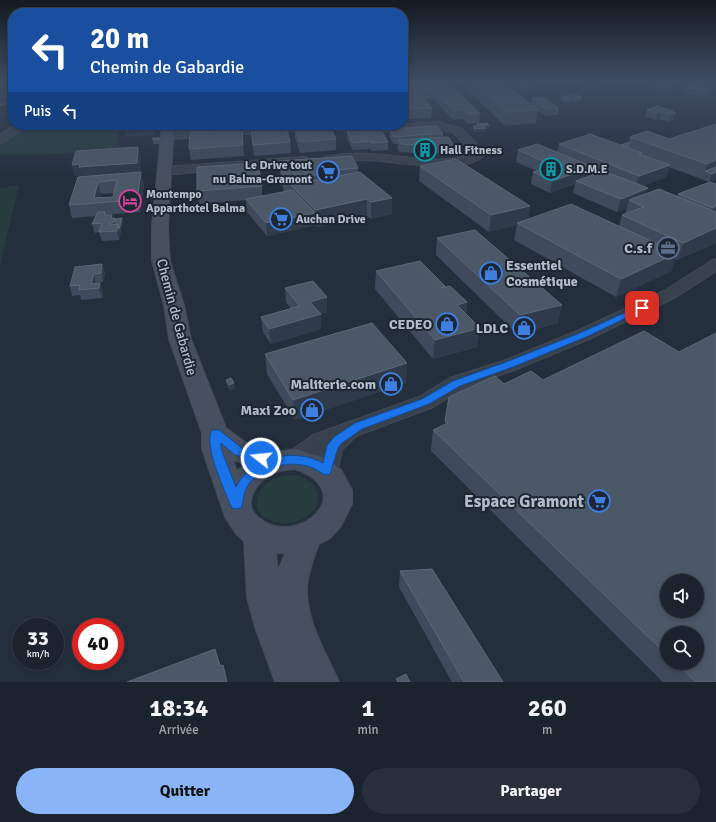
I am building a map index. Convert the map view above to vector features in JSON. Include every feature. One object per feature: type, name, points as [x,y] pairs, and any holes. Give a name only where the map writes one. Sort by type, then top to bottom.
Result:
[{"type":"street","points":[[164,171],[361,156],[455,163],[464,162],[478,155],[478,152],[458,131],[438,125],[408,127]]},
{"type":"street","points":[[0,140],[15,130]]},
{"type":"street","name":"Chemin de Gabardie","points":[[168,130],[164,171],[160,248],[162,261],[185,352],[215,433],[215,449],[236,504]]},
{"type":"street","points":[[215,433],[239,452],[285,461],[316,465],[326,471],[334,479],[338,489],[338,503],[332,516],[321,528],[306,536],[290,540],[274,540],[259,535],[242,522],[238,514],[236,504],[238,493],[247,478],[262,467],[285,461],[321,441],[426,402],[457,383],[510,365],[583,335],[670,294],[716,264]]},
{"type":"street","points":[[326,471],[333,446],[338,440],[359,426]]},
{"type":"street","points":[[259,535],[264,598],[273,630],[294,682]]},
{"type":"street","points":[[306,536],[296,565],[291,587],[292,607],[299,632],[320,682]]},
{"type":"green space","points":[[20,130],[118,130],[117,144],[121,148],[118,150],[65,154],[0,155],[0,143]]},
{"type":"green space","points":[[19,185],[17,193],[0,265],[0,188]]},
{"type":"green space","points":[[294,475],[309,481],[317,490],[318,499],[314,509],[307,517],[296,522],[282,523],[268,519],[262,515],[258,510],[257,498],[263,487],[273,479]]},
{"type":"building","points":[[487,123],[489,125],[483,126],[486,128],[475,129],[473,126],[477,126],[477,124]]},
{"type":"building","points":[[716,124],[716,160],[707,164],[630,137],[647,131],[669,139]]},
{"type":"building","points":[[437,126],[443,133],[394,137],[390,130],[408,130],[408,128]]},
{"type":"building","points":[[242,130],[243,145],[189,149],[190,132]]},
{"type":"building","points":[[251,130],[287,130],[290,142],[253,145]]},
{"type":"building","points":[[296,130],[332,130],[336,139],[300,142]]},
{"type":"building","points":[[381,130],[388,142],[371,143],[370,141],[353,143],[347,131]]},
{"type":"building","points":[[590,134],[670,165],[639,176],[559,144]]},
{"type":"building","points":[[448,137],[454,145],[434,146],[401,144],[398,140]]},
{"type":"building","points":[[153,138],[159,138],[159,140],[153,140]]},
{"type":"building","points":[[629,142],[628,147],[621,145]]},
{"type":"building","points":[[537,144],[593,167],[552,181],[533,172],[554,166],[518,150]]},
{"type":"building","points":[[138,147],[137,163],[79,167],[80,164],[72,165],[76,151]]},
{"type":"building","points":[[352,156],[358,168],[325,171],[327,174],[305,176],[306,179],[284,181],[279,161]]},
{"type":"building","points":[[456,159],[530,206],[491,215],[420,166]]},
{"type":"building","points":[[258,163],[262,186],[197,191],[197,167]]},
{"type":"building","points":[[716,167],[716,172],[712,174],[705,171]]},
{"type":"building","points":[[603,171],[648,188],[621,199],[576,181]]},
{"type":"building","points":[[141,172],[137,200],[69,205],[78,177]],"holes":[[[117,180],[113,197],[94,198],[98,182]]]},
{"type":"building","points":[[360,172],[392,198],[371,202],[367,199],[316,210],[291,185]]},
{"type":"building","points":[[710,182],[716,184],[716,206],[713,208],[678,194]]},
{"type":"building","points":[[659,189],[716,212],[716,228],[683,243],[622,215],[644,207],[629,200]]},
{"type":"building","points":[[293,190],[315,213],[266,223],[246,199]]},
{"type":"building","points":[[571,204],[677,253],[621,279],[517,223]]},
{"type":"building","points":[[98,212],[105,212],[104,215],[112,215],[111,218],[115,218],[114,222],[110,223],[110,225],[118,224],[117,231],[99,232],[102,223],[92,224]]},
{"type":"building","points":[[122,218],[119,229],[115,219]]},
{"type":"building","points":[[475,230],[562,305],[520,315],[437,238]]},
{"type":"building","points":[[420,261],[445,286],[441,288],[450,286],[467,302],[457,305],[480,328],[435,340],[376,271]]},
{"type":"building","points":[[102,264],[101,273],[94,274],[91,284],[100,283],[99,288],[79,290],[80,285],[70,286],[75,267]]},
{"type":"building","points":[[313,281],[327,297],[310,302],[321,314],[269,329],[261,317],[300,306],[285,288]]},
{"type":"building","points":[[372,323],[407,363],[293,400],[265,354]]},
{"type":"building","name":"Espace Gramont","points":[[644,331],[679,352],[716,333],[716,682],[696,682],[683,670],[704,670],[704,626],[660,626],[660,648],[433,430],[448,423],[445,421],[449,397],[495,376],[504,384],[531,371],[543,380]]},
{"type":"building","points":[[231,378],[234,383],[229,385],[226,380]]},
{"type":"building","points":[[432,569],[503,682],[464,682],[400,571]]},
{"type":"building","points":[[215,649],[220,666],[223,665],[227,682],[127,682]]},
{"type":"building","points":[[406,674],[410,682],[398,682],[396,679]]},
{"type":"place","name":"Hall Fitness","points":[[425,150]]},
{"type":"place","name":"S.D.M.E","points":[[551,169]]},
{"type":"place","name":"Le Drive tout nu Balma-Gramont","points":[[328,172]]},
{"type":"place","name":"Montempo Apparthotel Balma","points":[[130,201]]},
{"type":"place","name":"Auchan Drive","points":[[281,219]]},
{"type":"place","name":"C.s.f","points":[[668,248]]},
{"type":"place","name":"Essentiel Cosmétique","points":[[491,273]]},
{"type":"place","name":"CEDEO","points":[[447,324]]},
{"type":"place","name":"LDLC","points":[[524,328]]},
{"type":"place","name":"Maliterie.com","points":[[391,384]]},
{"type":"place","name":"Maxi Zoo","points":[[312,410]]},
{"type":"place","name":"Espace Gramont","points":[[599,501]]},
{"type":"route","points":[[261,458],[239,452],[215,433],[215,449],[236,504],[238,493],[243,483],[262,467],[283,460],[296,459],[316,465],[326,471],[333,446],[338,440],[359,426],[426,402],[457,383],[510,365],[583,335],[642,308]]}]
